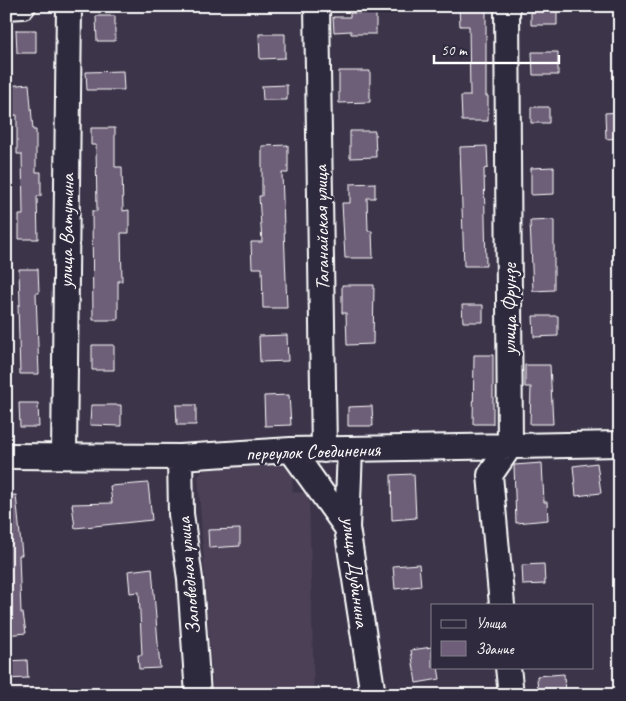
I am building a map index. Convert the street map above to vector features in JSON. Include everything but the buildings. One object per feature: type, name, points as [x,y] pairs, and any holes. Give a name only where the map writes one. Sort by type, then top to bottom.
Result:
[{"type":"street","points":[[6,7],[23,6]]},
{"type":"street","name":"улица Ватутина","points":[[64,455],[69,6]]},
{"type":"street","name":"Таганайская улица","points":[[317,6],[324,450]]},
{"type":"street","name":"улица Фрунзе","points":[[507,6],[510,446]]},
{"type":"street","name":"переулок Соединения","points":[[6,456],[180,457],[291,450],[620,444]]},
{"type":"street","points":[[502,604],[490,475],[510,446]]},
{"type":"street","name":"улица Дубинина","points":[[350,449],[347,528],[373,695]]},
{"type":"street","points":[[291,450],[347,528]]},
{"type":"street","name":"Заповедная улица","points":[[180,457],[181,514],[190,579],[198,695]]},
{"type":"street","points":[[508,668],[511,695]]},
{"type":"shaded area","points":[[291,463],[293,492],[309,493],[314,695],[213,695],[198,476],[211,464]]}]
